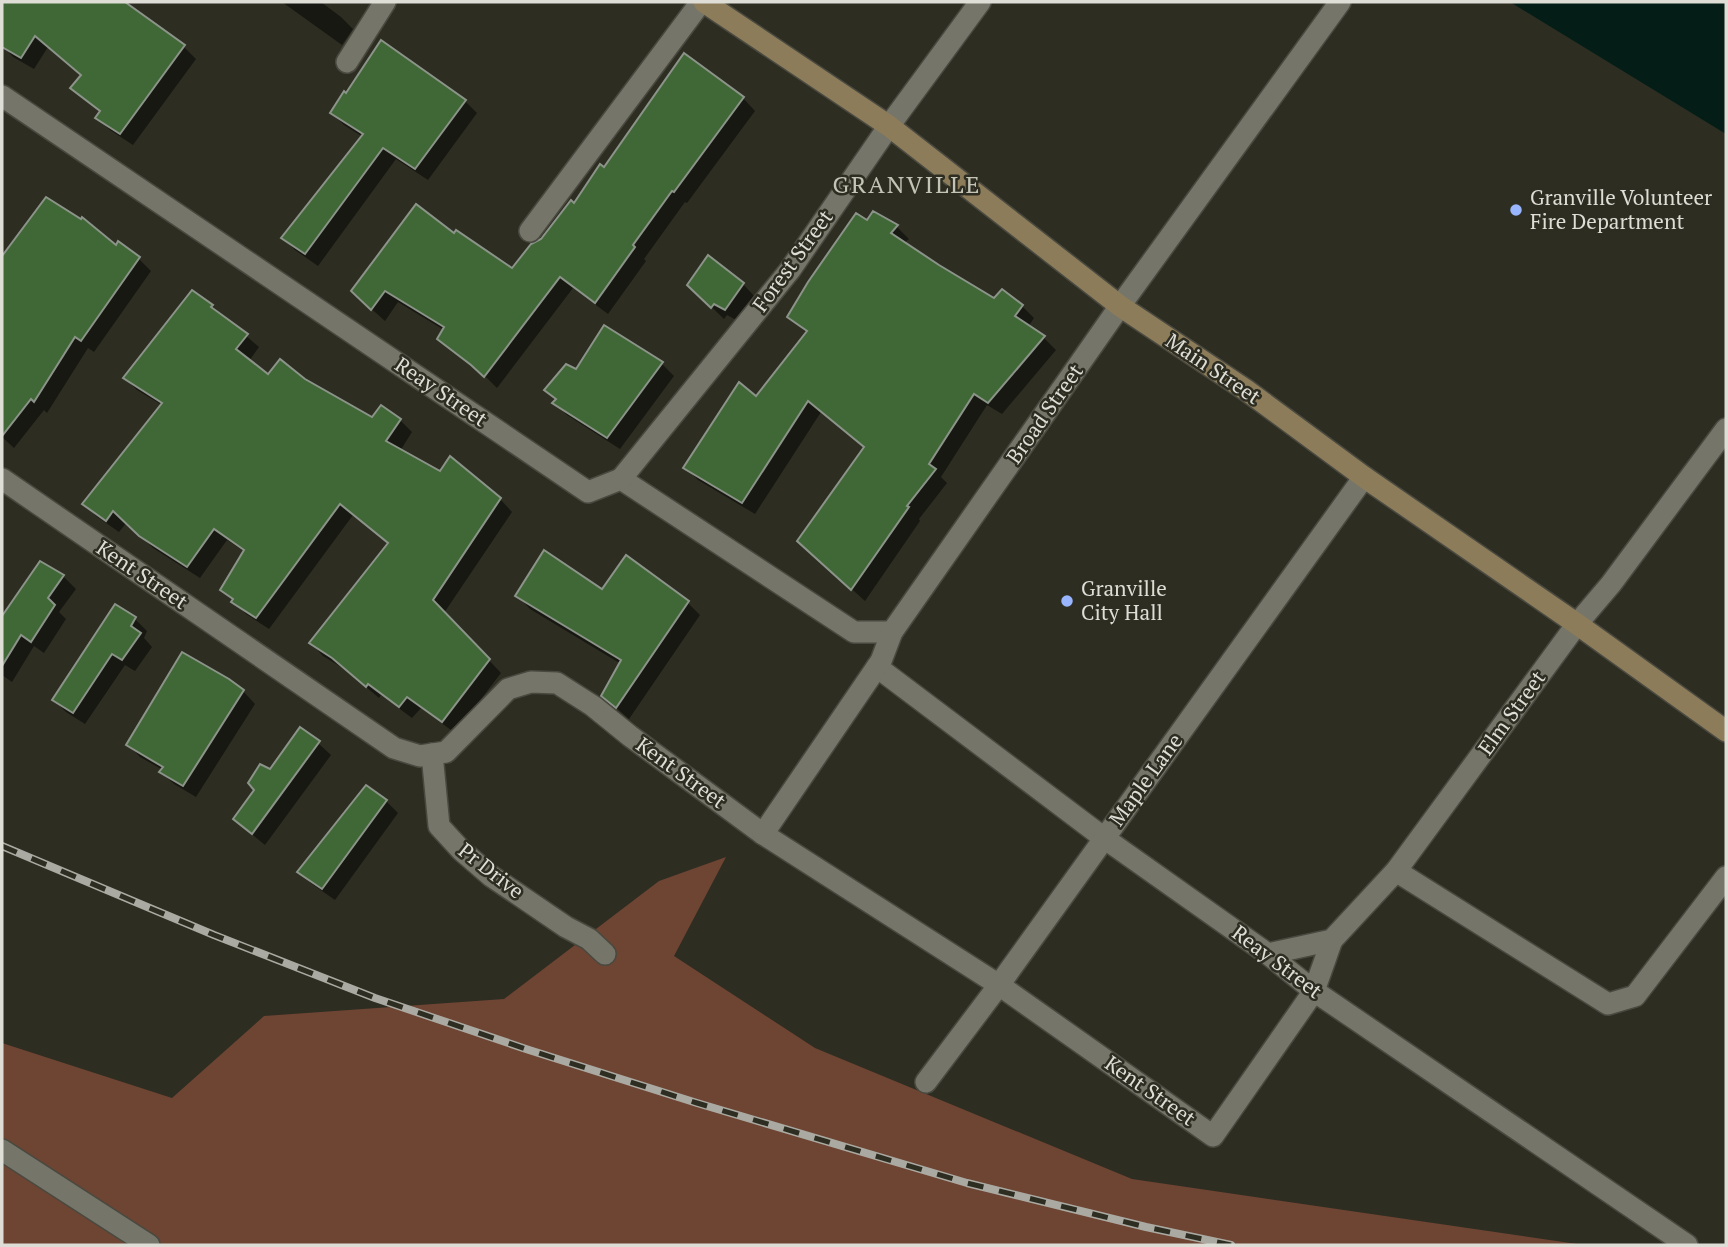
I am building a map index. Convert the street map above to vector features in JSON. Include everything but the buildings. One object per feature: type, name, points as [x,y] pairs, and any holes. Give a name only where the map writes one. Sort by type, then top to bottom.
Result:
[{"type":"main road","name":"Main Street","points":[[703,2],[889,126],[1120,306],[1246,390],[1364,477],[1726,731]]},
{"type":"street","points":[[347,62],[384,2]]},
{"type":"street","points":[[530,231],[703,2]]},
{"type":"street","name":"Forest Street","points":[[621,479],[790,270],[889,126],[980,2]]},
{"type":"street","name":"Broad Street","points":[[763,834],[877,667],[892,632],[1120,306],[1340,2]]},
{"type":"street","name":"Reay Street","points":[[2,96],[588,492],[621,479]]},
{"type":"street","name":"Elm Street","points":[[1332,940],[1396,871],[1577,624],[1611,584],[1726,429]]},
{"type":"street","name":"Maple Lane","points":[[926,1082],[999,985],[1364,477]]},
{"type":"street","name":"Kent Street","points":[[2,479],[394,748],[420,756],[446,752],[508,689],[531,682],[557,683],[593,706],[763,834],[999,985],[1213,1136],[1314,990]]},
{"type":"street","points":[[621,479],[854,632],[892,632]]},
{"type":"street","name":"Reay Street","points":[[877,667],[1104,838],[1268,954],[1314,990],[1686,1245]]},
{"type":"street","name":"Pr Drive","points":[[432,754],[439,825],[461,850],[491,876],[566,927],[589,939],[605,954]]},
{"type":"street","points":[[1396,871],[1608,1004],[1635,996],[1726,877]]},
{"type":"street","points":[[1268,954],[1332,940]]},
{"type":"street","points":[[1314,990],[1332,940]]},
{"type":"street","points":[[2,1150],[149,1245]]},
{"type":"shaded area","points":[[726,857],[674,956],[815,1048],[1132,1179],[1584,1245],[2,1245],[2,1043],[172,1098],[264,1016],[504,999],[659,881]]},
{"type":"water","points":[[1510,2],[1726,2],[1726,134]]},
{"type":"railway","points":[[2,846],[214,935],[375,998],[529,1050],[967,1183],[1231,1245]]},
{"type":"place","name":"Granville Volunteer Fire Department","points":[[1516,210]]},
{"type":"place","name":"Granville City Hall","points":[[1067,601]]},
{"type":"district","name":"GRANVILLE","points":[[907,185]]}]
